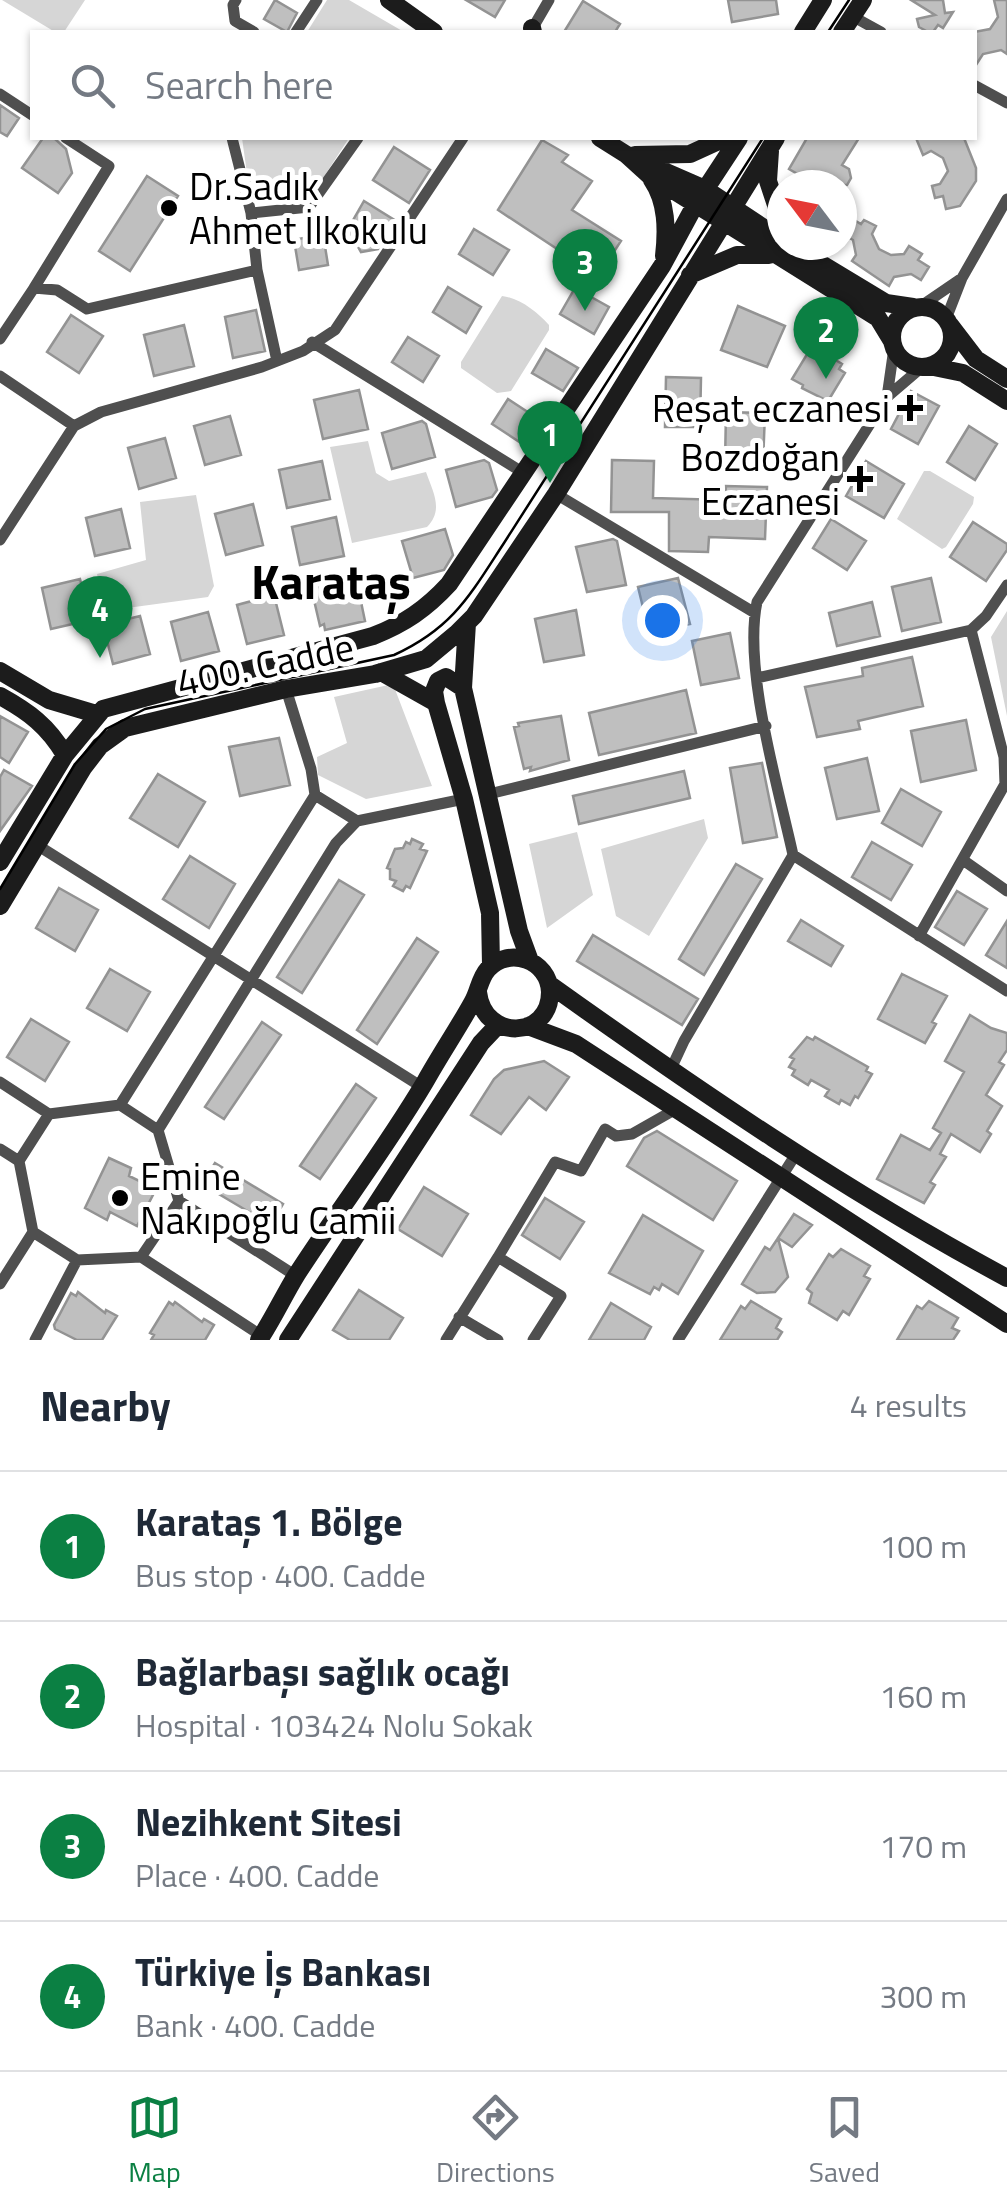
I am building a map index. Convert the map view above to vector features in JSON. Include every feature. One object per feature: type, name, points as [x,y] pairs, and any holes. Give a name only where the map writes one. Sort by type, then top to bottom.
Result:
[{"type":"street","points":[[236,0],[236,21],[251,30]]},
{"type":"street","points":[[297,30],[316,0]]},
{"type":"street","points":[[389,0],[429,30]]},
{"type":"street","points":[[531,30],[549,0]]},
{"type":"street","points":[[804,30],[823,0]]},
{"type":"street","points":[[852,16],[877,30]]},
{"type":"street","points":[[977,87],[1007,103]]},
{"type":"street","points":[[0,94],[30,114]]},
{"type":"street","points":[[0,340],[110,166],[69,140]]},
{"type":"street","points":[[233,140],[251,213],[257,270],[277,361]]},
{"type":"street","points":[[251,213],[309,207],[357,140]]},
{"type":"street","points":[[0,540],[74,426],[101,412],[277,361],[303,351],[335,330],[462,140]]},
{"type":"street","points":[[603,140],[767,237]]},
{"type":"street","points":[[627,155],[690,154],[721,140]]},
{"type":"street","name":"400. Cadde","points":[[96,714],[140,697],[396,627],[432,603],[449,584],[662,266],[737,140]]},
{"type":"street","points":[[769,170],[773,142]]},
{"type":"street","name":"400. Cadde","points":[[0,906],[92,757],[125,728],[426,659],[467,623],[556,494],[773,142]]},
{"type":"street","points":[[627,155],[659,191],[664,215],[662,266]]},
{"type":"street","points":[[648,175],[700,197]]},
{"type":"street","points":[[670,1071],[793,855],[757,678],[752,627],[757,602],[887,397],[942,359],[950,347],[948,322],[962,278],[1007,199]]},
{"type":"street","points":[[689,275],[737,255],[767,251]]},
{"type":"street","points":[[801,260],[878,318],[908,364],[963,373],[1007,401]]},
{"type":"street","points":[[808,260],[886,303],[936,310],[976,359],[1007,379]]},
{"type":"street","points":[[34,288],[57,290],[87,309],[257,270]]},
{"type":"street","points":[[887,397],[896,320],[962,278]]},
{"type":"street","points":[[312,342],[522,472]]},
{"type":"street","points":[[0,376],[74,426]]},
{"type":"street","points":[[556,494],[754,613]]},
{"type":"street","points":[[757,678],[971,630],[1007,585]]},
{"type":"street","points":[[467,623],[463,688],[519,932],[530,961]]},
{"type":"street","points":[[919,936],[1006,784],[1004,757],[971,630]]},
{"type":"street","points":[[0,671],[48,700],[96,714],[65,755],[0,862]]},
{"type":"street","points":[[381,672],[436,703]]},
{"type":"street","points":[[463,688],[446,677],[438,681],[434,691],[490,913],[492,965]]},
{"type":"street","points":[[120,1105],[315,795],[286,689]]},
{"type":"street","points":[[0,696],[32,714],[52,732],[65,755]]},
{"type":"street","points":[[489,794],[766,726]]},
{"type":"street","points":[[315,795],[357,821]]},
{"type":"street","points":[[158,1130],[336,842],[357,821],[464,798]]},
{"type":"street","points":[[37,845],[422,1087]]},
{"type":"street","points":[[793,855],[1007,991]]},
{"type":"street","points":[[963,860],[1007,890]]},
{"type":"street","points":[[33,1232],[77,1260],[140,1257],[260,1338],[296,1276],[422,1087],[478,992],[484,972],[510,957],[538,966],[549,984],[670,1071],[741,1114],[796,1154],[1007,1278]]},
{"type":"street","points":[[478,992],[483,1012],[498,1025],[518,1029],[536,1021],[548,1004],[549,984]]},
{"type":"street","points":[[288,1340],[481,1043],[498,1025]]},
{"type":"street","points":[[528,1026],[576,1044],[1007,1324]]},
{"type":"street","points":[[0,1082],[49,1114],[120,1105],[158,1130],[179,1200],[296,1276]]},
{"type":"street","points":[[446,1340],[555,1162],[581,1171],[606,1129],[616,1136],[632,1134],[676,1109]]},
{"type":"street","points":[[0,1284],[33,1232],[19,1161],[49,1114]]},
{"type":"street","points":[[0,1150],[19,1161]]},
{"type":"street","points":[[678,1340],[796,1154]]},
{"type":"street","points":[[140,1257],[179,1200]]},
{"type":"street","points":[[498,1257],[561,1296],[533,1340]]},
{"type":"street","points":[[35,1340],[77,1260]]},
{"type":"street","points":[[459,1317],[498,1340]]},
{"type":"shaded area","points":[[2,0],[85,0],[65,30],[52,30]]},
{"type":"shaded area","points":[[327,0],[349,0],[401,30],[308,30]]},
{"type":"shaded area","points":[[242,140],[348,140],[310,198],[254,204]]},
{"type":"shaded area","points":[[502,296],[528,306],[549,325],[549,330],[511,391],[497,393],[461,368],[461,362]]},
{"type":"shaded area","points":[[368,441],[376,473],[389,481],[426,472],[436,507],[427,527],[352,543],[330,447]]},
{"type":"shaded area","points":[[924,471],[974,497],[942,549],[897,519]]},
{"type":"shaded area","points":[[196,495],[214,586],[208,597],[105,611],[97,574],[146,560],[140,502]]},
{"type":"shaded area","points":[[1007,611],[1007,716],[991,637]]},
{"type":"shaded area","points":[[393,684],[432,786],[366,799],[318,775],[317,757],[347,743],[334,697]]},
{"type":"shaded area","points":[[704,819],[708,838],[649,936],[616,916],[601,849]]},
{"type":"shaded area","points":[[577,832],[593,895],[547,928],[529,844]]},
{"type":"building","points":[[275,0],[297,13],[288,30],[264,19]]},
{"type":"building","points":[[466,0],[505,0],[495,17]]},
{"type":"building","points":[[728,0],[776,0],[778,14],[732,22]]},
{"type":"building","points":[[911,0],[943,0],[945,13],[953,12],[943,28],[919,27],[917,19],[935,15]]},
{"type":"building","points":[[994,0],[1007,0],[1007,54],[1001,50],[983,54],[977,63],[977,31],[990,29],[998,17]]},
{"type":"building","points":[[583,1],[620,24],[616,30],[565,30]]},
{"type":"building","points":[[0,105],[19,118],[7,136],[0,132]]},
{"type":"building","points":[[42,140],[56,140],[66,149],[72,173],[58,193],[22,168]]},
{"type":"building","points":[[542,140],[568,155],[562,162],[592,181],[572,210],[621,241],[598,276],[498,210]]},
{"type":"building","points":[[806,140],[858,140],[842,165],[849,170],[791,170]]},
{"type":"building","points":[[917,140],[965,140],[976,168],[976,181],[960,206],[946,209],[943,196],[935,198],[932,186],[940,184],[948,171],[943,158],[931,151],[923,155]]},
{"type":"building","points":[[394,147],[430,170],[409,203],[373,180]]},
{"type":"building","points":[[147,176],[178,196],[130,271],[99,251]]},
{"type":"building","points":[[364,201],[396,221],[378,249],[361,252],[348,229]]},
{"type":"building","points":[[864,220],[876,226],[872,234],[879,249],[891,255],[904,254],[909,246],[922,254],[918,260],[929,267],[921,280],[911,274],[894,277],[889,286],[852,261],[857,260],[857,222],[861,224]]},
{"type":"building","points":[[474,229],[509,250],[493,275],[459,254]]},
{"type":"building","points":[[323,234],[328,265],[299,270],[294,240]]},
{"type":"building","points":[[448,287],[481,307],[466,333],[433,312]]},
{"type":"building","points":[[575,288],[609,307],[594,334],[560,314]]},
{"type":"building","points":[[738,306],[785,326],[767,367],[721,350]]},
{"type":"building","points":[[256,310],[265,351],[233,358],[225,317]]},
{"type":"building","points":[[71,315],[103,336],[79,373],[47,352]]},
{"type":"building","points":[[184,325],[194,366],[154,376],[144,335]]},
{"type":"building","points":[[408,337],[439,356],[423,382],[392,362]]},
{"type":"building","points":[[546,349],[578,368],[563,391],[532,373]]},
{"type":"building","points":[[809,351],[819,357],[822,352],[842,364],[839,369],[845,373],[828,401],[792,379]]},
{"type":"building","points":[[666,377],[701,378],[700,427],[665,427]]},
{"type":"building","points":[[359,390],[368,429],[323,439],[314,400]]},
{"type":"building","points":[[911,391],[939,406],[918,444],[891,429]]},
{"type":"building","points":[[508,399],[540,420],[524,445],[492,424]]},
{"type":"building","points":[[726,412],[765,413],[763,464],[725,463]]},
{"type":"building","points":[[230,416],[241,455],[205,465],[194,426]]},
{"type":"building","points":[[422,421],[435,457],[392,469],[382,433]]},
{"type":"building","points":[[969,426],[997,444],[975,480],[947,462]]},
{"type":"building","points":[[165,438],[176,478],[139,489],[128,448]]},
{"type":"building","points":[[484,460],[489,463],[497,490],[492,497],[456,507],[446,470]]},
{"type":"building","points":[[612,460],[654,461],[653,498],[725,500],[726,486],[767,487],[765,539],[709,537],[708,552],[669,551],[669,512],[611,512]]},
{"type":"building","points":[[322,461],[330,499],[287,508],[279,470]]},
{"type":"building","points":[[866,461],[904,484],[884,518],[846,496]]},
{"type":"building","points":[[253,504],[263,545],[226,555],[215,514]]},
{"type":"building","points":[[121,509],[130,548],[95,556],[86,518]]},
{"type":"building","points":[[336,517],[344,556],[300,565],[292,527]]},
{"type":"building","points":[[831,519],[866,541],[847,570],[813,548]]},
{"type":"building","points":[[973,522],[1007,544],[986,581],[950,557]]},
{"type":"building","points":[[445,529],[453,555],[444,570],[413,578],[402,541]]},
{"type":"building","points":[[617,541],[626,585],[587,592],[576,547]]},
{"type":"building","points":[[355,573],[365,621],[325,630],[324,624],[320,626],[310,583]]},
{"type":"building","points":[[678,578],[690,624],[649,632],[638,587]]},
{"type":"building","points":[[931,578],[941,622],[902,631],[892,587]]},
{"type":"building","points":[[80,579],[90,620],[51,629],[42,588]]},
{"type":"building","points":[[274,595],[284,635],[247,644],[237,605]]},
{"type":"building","points":[[872,602],[880,636],[837,646],[829,613]]},
{"type":"building","points":[[576,610],[584,655],[544,662],[535,619]]},
{"type":"building","points":[[208,612],[219,651],[181,661],[171,622]]},
{"type":"building","points":[[140,616],[150,654],[113,664],[103,625]]},
{"type":"building","points":[[730,633],[739,678],[701,685],[692,641]]},
{"type":"building","points":[[912,657],[923,706],[858,721],[860,729],[817,737],[805,687],[863,676],[862,668]]},
{"type":"building","points":[[686,690],[696,733],[599,755],[589,713]]},
{"type":"building","points":[[0,716],[28,732],[9,763],[0,757]]},
{"type":"building","points":[[561,716],[569,760],[530,771],[531,767],[524,769],[514,727]]},
{"type":"building","points":[[966,720],[976,770],[921,782],[911,731]]},
{"type":"building","points":[[279,738],[290,785],[240,796],[229,747]]},
{"type":"building","points":[[867,758],[879,811],[837,819],[825,768]]},
{"type":"building","points":[[762,763],[777,837],[743,843],[730,768]]},
{"type":"building","points":[[4,770],[32,786],[0,831],[0,777]]},
{"type":"building","points":[[684,771],[690,798],[579,824],[573,796]]},
{"type":"building","points":[[158,774],[205,802],[178,847],[130,818]]},
{"type":"building","points":[[901,789],[941,812],[922,846],[882,823]]},
{"type":"building","points":[[412,839],[427,851],[410,888],[406,886],[403,891],[393,886],[396,881],[390,879],[387,868],[395,849],[403,848],[406,842],[410,844]]},
{"type":"building","points":[[872,842],[912,865],[891,900],[852,877]]},
{"type":"building","points":[[190,856],[235,884],[209,928],[163,899]]},
{"type":"building","points":[[736,864],[762,879],[704,975],[679,959]]},
{"type":"building","points":[[339,880],[364,895],[302,993],[277,977]]},
{"type":"building","points":[[59,888],[98,910],[75,951],[36,928]]},
{"type":"building","points":[[957,891],[987,909],[964,945],[935,927]]},
{"type":"building","points":[[801,920],[843,946],[831,966],[788,941]]},
{"type":"building","points":[[1007,921],[1007,968],[986,955]]},
{"type":"building","points":[[593,935],[698,999],[682,1025],[577,961]]},
{"type":"building","points":[[417,938],[438,952],[377,1044],[357,1030]]},
{"type":"building","points":[[110,969],[150,992],[127,1031],[87,1008]]},
{"type":"building","points":[[902,974],[947,996],[925,1043],[878,1019]]},
{"type":"building","points":[[970,1015],[1007,1033],[1007,1050],[999,1062],[1004,1065],[986,1095],[1002,1106],[980,1152],[951,1134],[940,1154],[946,1157],[930,1182],[935,1185],[924,1203],[877,1179],[901,1135],[930,1150],[941,1133],[933,1128],[964,1072],[945,1061]]},
{"type":"building","points":[[31,1019],[69,1042],[45,1081],[7,1057]]},
{"type":"building","points":[[262,1022],[281,1035],[224,1119],[205,1107]]},
{"type":"building","points":[[807,1037],[815,1037],[868,1067],[866,1071],[872,1074],[850,1105],[825,1096],[829,1090],[811,1080],[808,1085],[792,1075],[795,1070],[789,1067],[794,1059],[790,1057]]},
{"type":"building","points":[[544,1061],[569,1077],[546,1110],[529,1097],[501,1134],[471,1115],[504,1070]]},
{"type":"building","points":[[356,1084],[376,1098],[320,1179],[300,1166]]},
{"type":"building","points":[[657,1131],[737,1181],[713,1220],[627,1166],[644,1138]]},
{"type":"building","name":"Emine Nakıpoğlu Camii","points":[[109,1158],[131,1168],[129,1176],[156,1189],[137,1226],[110,1212],[107,1220],[85,1208]]},
{"type":"building","points":[[215,1163],[283,1204],[271,1225],[202,1184]]},
{"type":"building","points":[[424,1187],[468,1214],[442,1256],[398,1229]]},
{"type":"building","points":[[545,1198],[584,1222],[560,1259],[522,1235]]},
{"type":"building","points":[[794,1214],[812,1225],[792,1247],[778,1238]]},
{"type":"building","points":[[643,1215],[703,1251],[678,1294],[662,1284],[650,1294],[609,1273]]},
{"type":"building","points":[[778,1238],[788,1277],[775,1292],[757,1293],[742,1284],[765,1247],[770,1250]]},
{"type":"building","points":[[841,1249],[870,1266],[864,1276],[870,1279],[849,1315],[843,1311],[837,1320],[809,1303],[812,1293],[807,1289],[829,1254],[833,1257]]},
{"type":"building","points":[[359,1290],[403,1318],[389,1340],[350,1340],[333,1330]]},
{"type":"building","points":[[78,1292],[105,1313],[106,1310],[117,1316],[102,1340],[77,1340],[55,1329],[71,1293],[76,1296]]},
{"type":"building","points":[[751,1301],[781,1319],[776,1328],[782,1332],[777,1340],[720,1340],[741,1306],[745,1309]]},
{"type":"building","points":[[929,1301],[958,1318],[952,1328],[959,1331],[953,1340],[897,1340],[917,1306],[922,1309]]},
{"type":"building","points":[[169,1302],[214,1325],[205,1340],[151,1340],[154,1335],[150,1333]]},
{"type":"building","points":[[611,1303],[651,1327],[644,1340],[589,1340]]},
{"type":"tram line","points":[[829,30],[849,0]]},
{"type":"tram line","points":[[0,889],[75,764],[106,729],[145,709],[394,655],[446,621],[492,562],[762,140]]},
{"type":"place","name":"Dr.Sadık Ahmet İlkokulu","points":[[169,208]]},
{"type":"place","name":"Nezihkent Sitesi","points":[[585,311]]},
{"type":"place","name":"Bağlarbaşı sağlık ocağı","points":[[826,379]]},
{"type":"place","name":"Reşat eczanesi","points":[[910,408]]},
{"type":"place","name":"Bozdoğan Eczanesi","points":[[860,479]]},
{"type":"place","name":"Karataş 1. Bölge","points":[[550,483]]},
{"type":"place","name":"Türkiye İş Bankası","points":[[100,658]]},
{"type":"place","name":"Emine Nakıpoğlu Camii","points":[[120,1198]]},
{"type":"district","name":"Karataş","points":[[331,581]]}]
